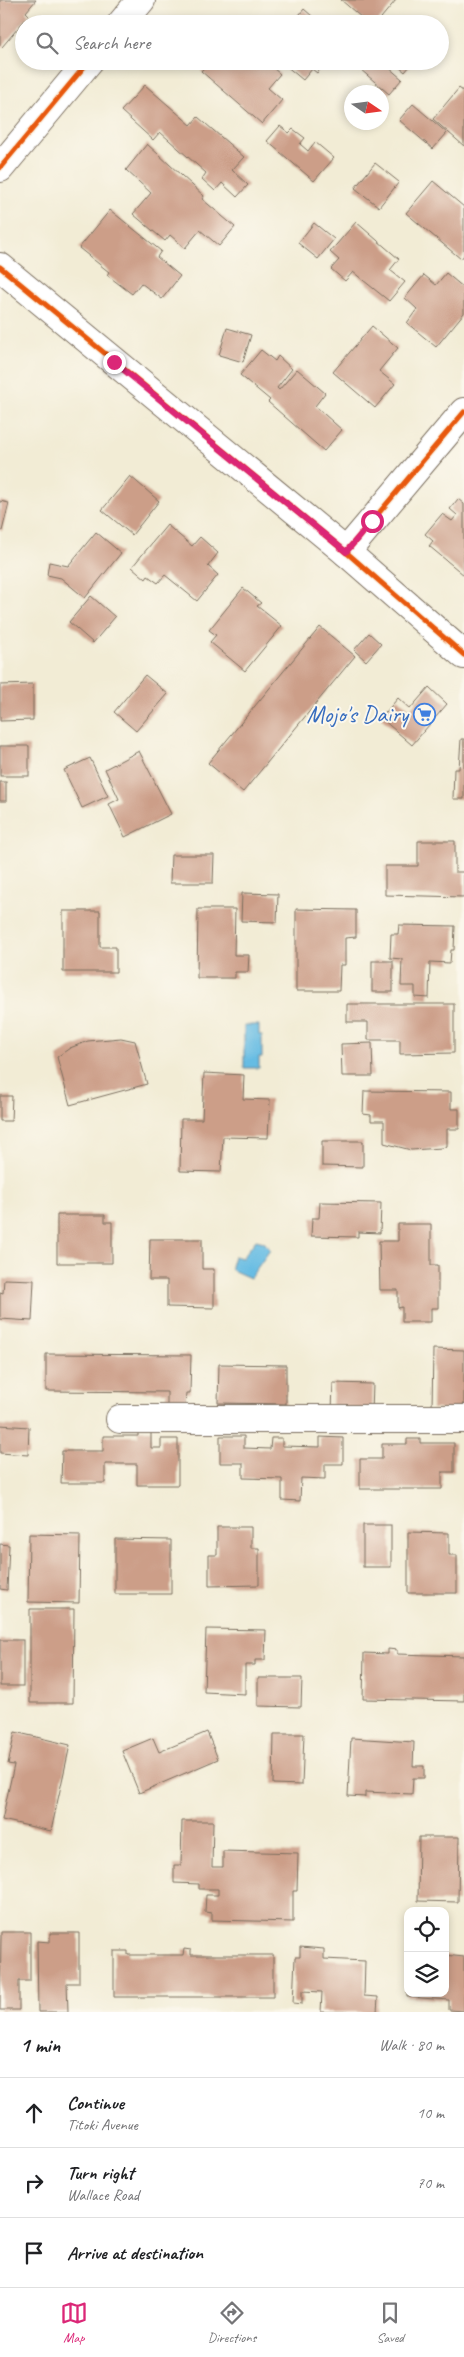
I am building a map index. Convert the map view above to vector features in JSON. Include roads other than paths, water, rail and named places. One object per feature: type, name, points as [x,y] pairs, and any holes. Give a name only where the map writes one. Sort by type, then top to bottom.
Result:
[{"type":"street","points":[[128,15],[141,0]]},
{"type":"street","points":[[0,168],[82,70]]},
{"type":"street","points":[[0,267],[346,552],[464,655]]},
{"type":"street","points":[[346,552],[464,412]]},
{"type":"street","points":[[120,1420],[464,1419]]},
{"type":"water","points":[[244,1025],[259,1025],[259,1035],[262,1035],[262,1057],[259,1057],[259,1068],[244,1068]]},
{"type":"water","points":[[256,1240],[264,1242],[270,1250],[250,1278],[232,1270],[231,1266],[234,1256],[242,1258]]},
{"type":"place","name":"Mojo's Dairy","points":[[424,714]]}]
